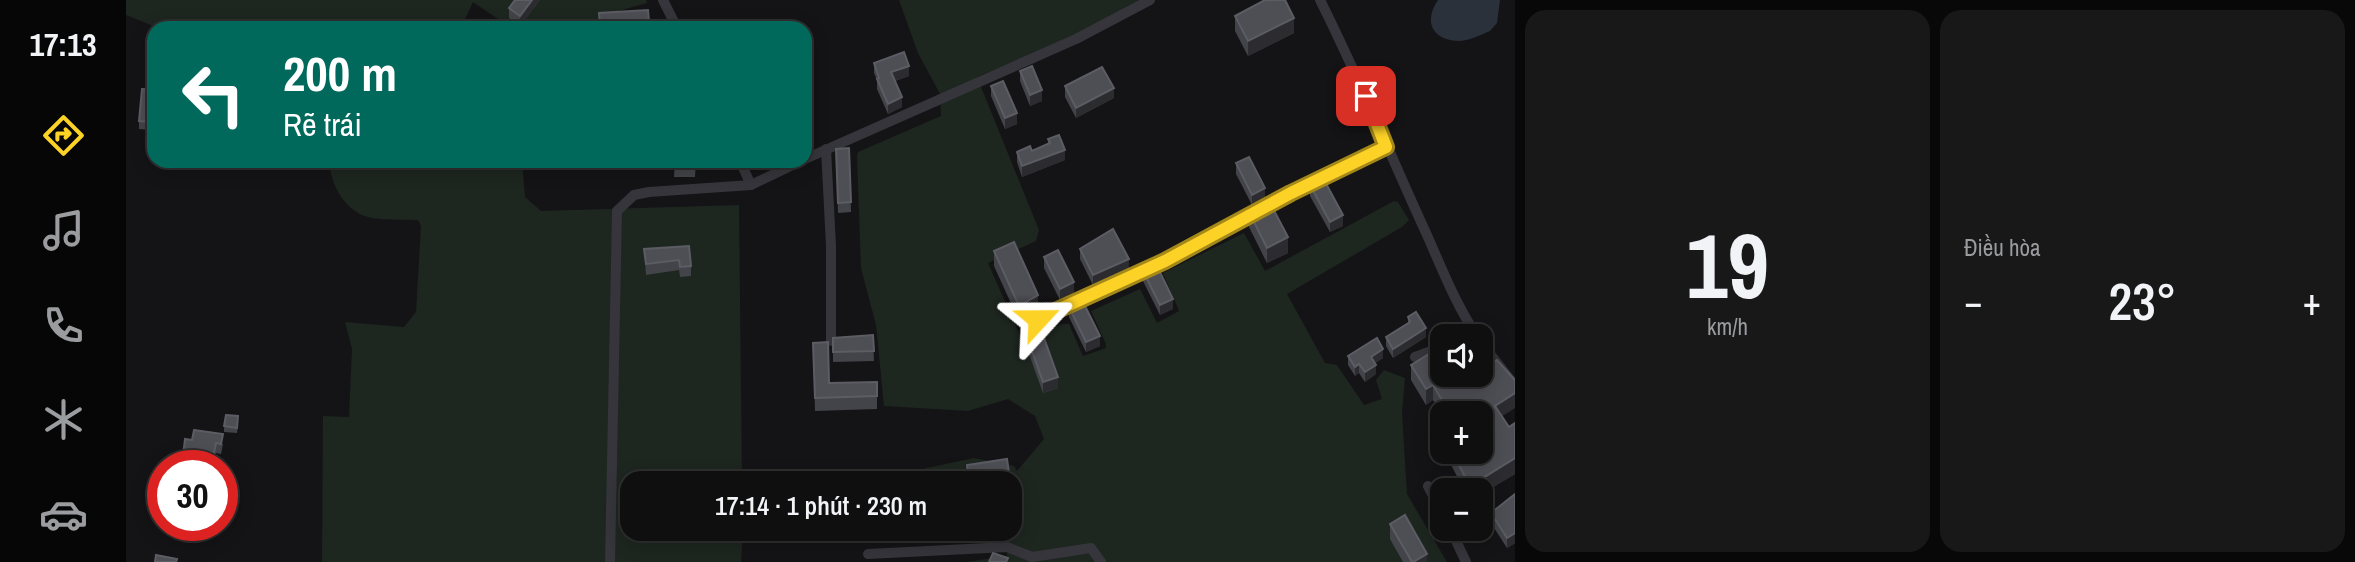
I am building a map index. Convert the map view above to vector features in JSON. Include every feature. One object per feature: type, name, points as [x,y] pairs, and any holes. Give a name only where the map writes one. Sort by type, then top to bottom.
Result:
[{"type":"street","points":[[663,0],[674,21]]},
{"type":"street","points":[[812,156],[1076,39],[1150,0]]},
{"type":"street","points":[[1320,0],[1356,71],[1386,147],[1469,324]]},
{"type":"street","points":[[1038,319],[1165,261],[1291,193],[1386,147]]},
{"type":"street","points":[[826,149],[831,246],[831,341]]},
{"type":"street","points":[[743,168],[751,185]]},
{"type":"street","points":[[610,562],[617,211],[623,202],[634,195],[751,185],[786,168]]},
{"type":"street","points":[[1415,357],[1430,351]]},
{"type":"street","points":[[1493,359],[1515,386]]},
{"type":"street","points":[[1428,486],[1430,490]]},
{"type":"street","points":[[1456,541],[1466,562]]},
{"type":"street","points":[[868,554],[1007,547],[1032,557],[1091,548],[1101,562]]},
{"type":"shaded area","points":[[126,0],[646,0],[647,3],[608,14],[594,21],[501,21],[473,2],[464,21],[147,21],[147,24],[126,15]]},
{"type":"shaded area","points":[[899,0],[1139,0],[1074,36],[977,77],[1039,230],[1036,241],[988,263],[1023,342],[1062,324],[1069,324],[1083,356],[1106,348],[1091,311],[1140,289],[1157,323],[1179,311],[1163,273],[1244,233],[1265,271],[1394,201],[1398,202],[1409,220],[1402,227],[1287,294],[1325,363],[1337,365],[1364,405],[1382,399],[1376,380],[1384,370],[1405,378],[1402,413],[1407,494],[1430,533],[1430,541],[1435,541],[1447,562],[967,562],[1007,556],[1008,541],[1022,541],[1022,471],[1017,471],[1044,439],[1035,416],[1008,399],[968,411],[884,406],[876,325],[861,268],[857,156],[858,152],[941,116],[940,94],[918,53]]},
{"type":"shaded area","points":[[1438,0],[1500,0],[1497,23],[1490,31],[1474,38],[1449,40],[1436,33],[1431,21]]},
{"type":"shaded area","points":[[330,168],[523,168],[525,197],[541,211],[739,205],[742,471],[620,471],[620,541],[742,541],[741,562],[322,562],[323,416],[349,417],[352,349],[345,322],[404,327],[416,312],[421,226],[418,220],[374,218],[360,214],[340,195]]},
{"type":"shaded area","points":[[974,458],[1014,466],[1017,471],[919,471]]},
{"type":"building","points":[[515,0],[532,0],[520,16],[509,8]]},
{"type":"building","points":[[1265,0],[1285,0],[1294,18],[1248,41],[1235,16]]},
{"type":"building","points":[[648,10],[649,21],[600,21],[599,13]]},
{"type":"building","points":[[904,52],[909,66],[891,72],[902,97],[888,104],[877,79],[879,78],[874,63]]},
{"type":"building","points":[[1032,66],[1042,90],[1030,95],[1020,71]]},
{"type":"building","points":[[1102,67],[1114,88],[1076,108],[1065,86]]},
{"type":"building","points":[[1003,81],[1017,113],[1005,118],[991,86]]},
{"type":"building","points":[[142,89],[147,89],[147,122],[139,121]]},
{"type":"building","points":[[1059,135],[1065,150],[1022,166],[1017,152],[1030,146],[1032,151],[1050,143],[1048,139]]},
{"type":"building","points":[[849,148],[851,202],[838,203],[836,149]]},
{"type":"building","points":[[1249,157],[1265,188],[1252,195],[1236,163]]},
{"type":"building","points":[[1323,178],[1343,215],[1330,222],[1310,185]]},
{"type":"building","points":[[1268,199],[1288,237],[1267,248],[1249,212]]},
{"type":"building","points":[[1113,229],[1129,259],[1093,275],[1080,249]]},
{"type":"building","points":[[1014,242],[1038,295],[1019,306],[994,251]]},
{"type":"building","points":[[689,246],[691,266],[680,267],[679,260],[646,264],[644,249]]},
{"type":"building","points":[[1058,250],[1074,282],[1060,289],[1044,257]]},
{"type":"building","points":[[1156,264],[1173,299],[1160,305],[1143,271]]},
{"type":"building","points":[[1082,300],[1100,336],[1086,342],[1069,307]]},
{"type":"building","points":[[1416,312],[1426,328],[1393,349],[1386,337],[1410,322],[1408,317]]},
{"type":"building","points":[[873,335],[874,351],[833,352],[833,338]]},
{"type":"building","points":[[1044,338],[1058,377],[1043,382],[1029,343]]},
{"type":"building","points":[[1377,338],[1383,349],[1371,357],[1376,365],[1365,372],[1359,364],[1355,367],[1348,356]]},
{"type":"building","points":[[828,342],[829,383],[877,382],[877,396],[815,398],[813,343]]},
{"type":"building","points":[[1430,353],[1430,387],[1426,389],[1411,365]]},
{"type":"building","points":[[1497,360],[1515,380],[1515,393],[1495,406],[1509,427],[1515,423],[1515,458],[1483,478],[1466,478],[1458,464],[1493,464],[1493,401],[1442,401],[1434,387],[1493,387],[1493,362]]},
{"type":"building","points":[[226,415],[238,416],[237,428],[224,426]]},
{"type":"building","points":[[194,430],[223,434],[221,444],[216,443],[215,450],[184,450],[185,439],[192,440]]},
{"type":"building","points":[[1007,459],[1009,471],[968,471],[967,465]]},
{"type":"building","points":[[1515,494],[1515,533],[1507,538],[1493,516],[1493,511]]},
{"type":"building","points":[[1405,515],[1427,554],[1413,562],[1390,524]]},
{"type":"building","points":[[993,553],[1008,558],[1006,562],[989,562]]},
{"type":"building","points":[[156,555],[177,559],[176,562],[155,562]]},
{"type":"route","points":[[1038,319],[1165,261],[1291,193],[1386,147],[1366,96]]}]
